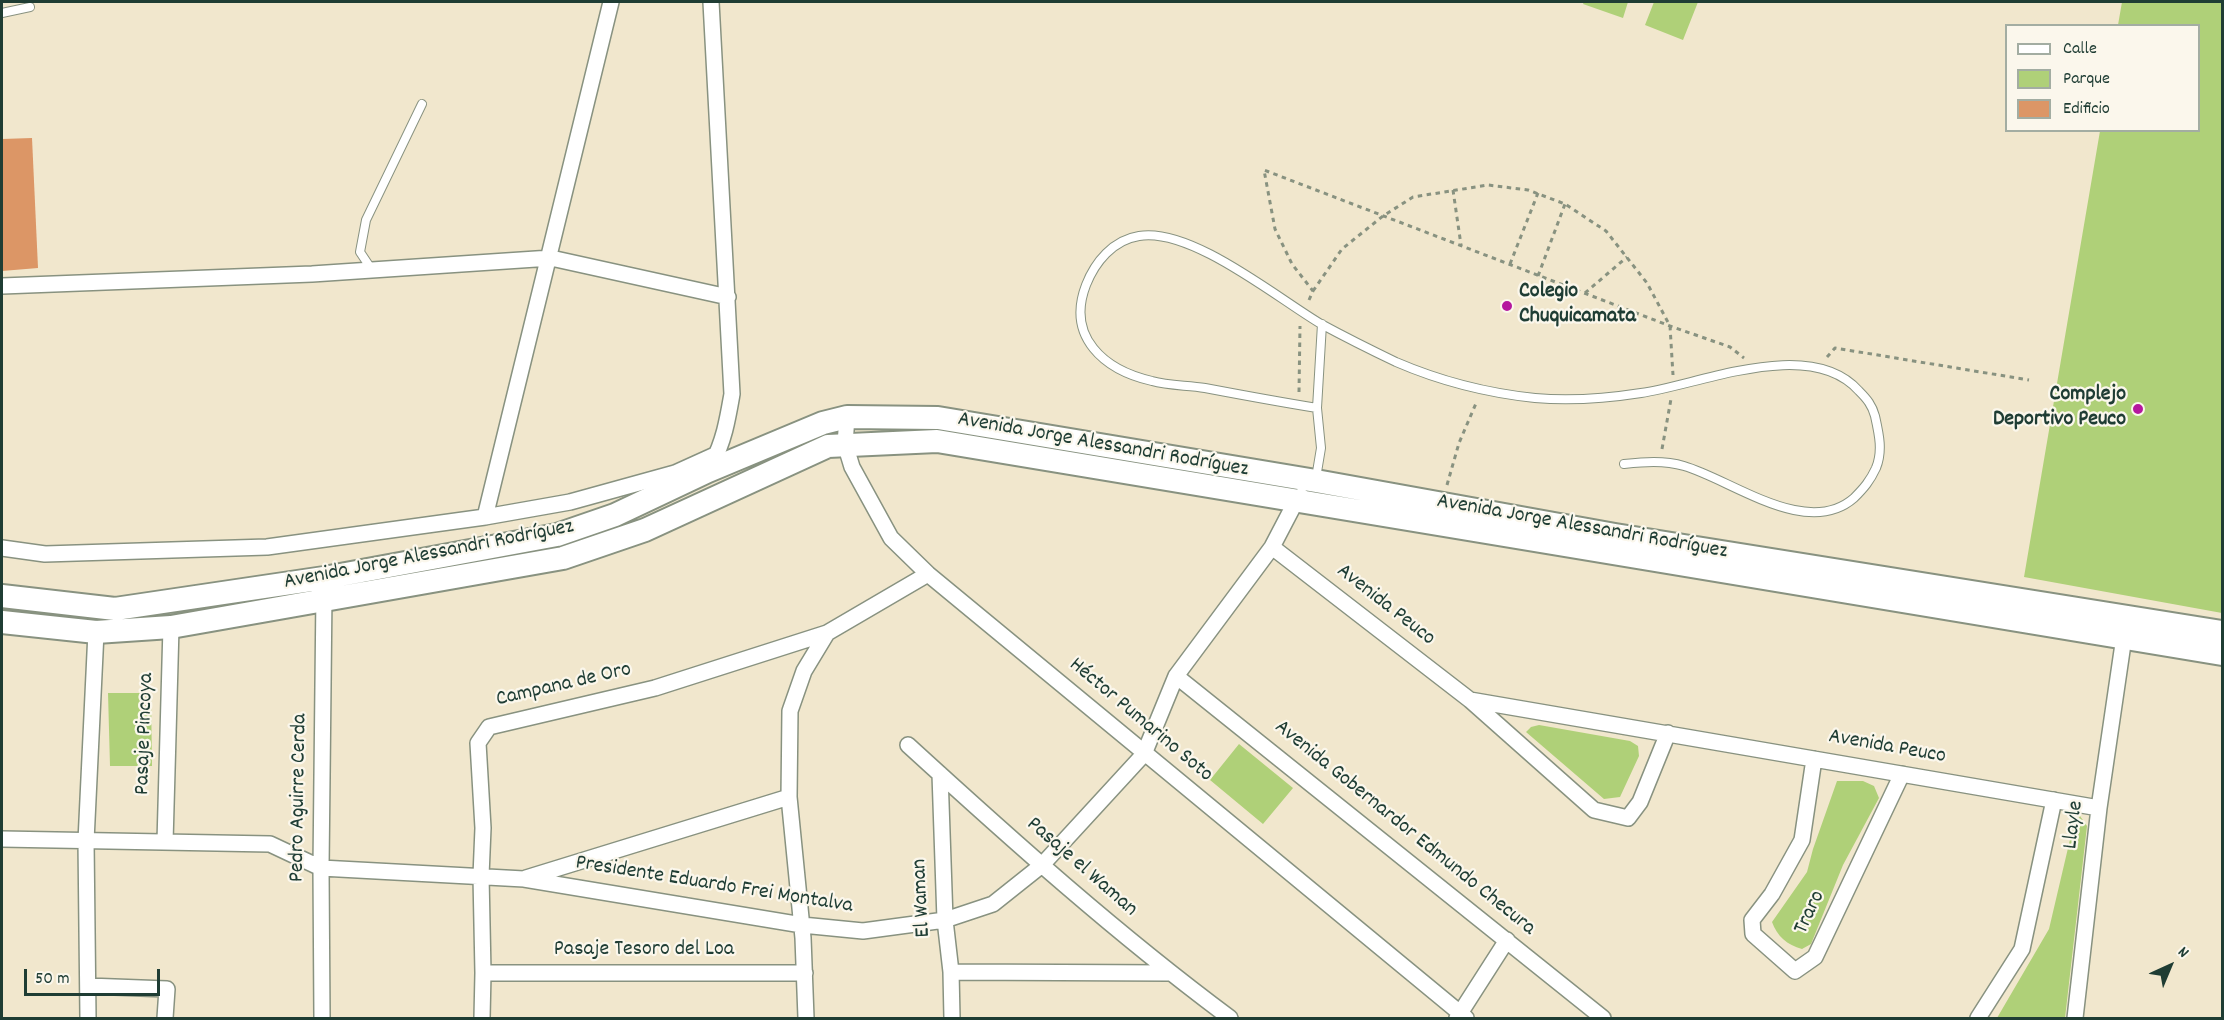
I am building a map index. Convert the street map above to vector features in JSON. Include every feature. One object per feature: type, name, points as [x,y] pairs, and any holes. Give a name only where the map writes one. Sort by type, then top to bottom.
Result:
[{"type":"street","points":[[485,517],[611,2]]},
{"type":"street","points":[[2,549],[45,554],[267,547],[485,517],[570,502],[712,462],[732,394],[711,2]]},
{"type":"street","points":[[2,286],[372,270],[550,258],[728,297]]},
{"type":"street","name":"Avenida Jorge Alessandri Rodríguez","points":[[2,622],[96,632],[171,627],[557,535],[615,515],[712,462],[823,423],[847,417],[938,418],[1443,504],[1614,544]]},
{"type":"street","name":"Héctor Pumarino Soto","points":[[847,417],[845,444],[852,467],[891,538],[928,574],[1461,1017]]},
{"type":"street","name":"Avenida Jorge Alessandri Rodríguez","points":[[2,597],[116,609],[324,589],[563,558],[645,530],[828,446],[937,441],[1296,501],[1614,544],[1976,603],[2223,632]]},
{"type":"street","name":"Presidente Eduardo Frei Montalva","points":[[2,839],[270,844],[321,868],[524,879],[802,925],[863,931],[945,920],[993,904],[1042,865],[1144,754],[1176,676],[1272,547],[1296,501],[1316,481]]},
{"type":"street","name":"Avenida Peuco","points":[[1272,547],[1470,700],[1594,810],[1628,818],[1640,802],[1668,733]]},
{"type":"street","name":"Campana de Oro","points":[[482,1018],[483,828],[478,743],[489,727],[655,688],[827,633],[928,574]]},
{"type":"street","name":"Pedro Aguirre Cerda","points":[[322,1018],[324,589]]},
{"type":"street","name":"Avenida Jorge Alessandri Rodríguez","points":[[1976,603],[2124,637],[2223,654]]},
{"type":"street","name":"Pasaje Pincoya","points":[[165,842],[171,627]]},
{"type":"street","points":[[88,1018],[86,841],[96,632]]},
{"type":"street","points":[[806,1018],[802,925],[789,797],[790,711],[804,671],[827,633]]},
{"type":"street","name":"Llayle","points":[[2075,1018],[2099,808],[2124,637]]},
{"type":"street","name":"Avenida Gobernardor Edmundo Checura","points":[[1176,676],[1604,1018]]},
{"type":"street","name":"Avenida Peuco","points":[[1470,700],[2099,808]]},
{"type":"street","name":"Pasaje el Waman","points":[[908,745],[1042,865],[1169,973],[1230,1018]]},
{"type":"street","name":"Traro","points":[[1814,759],[1802,840],[1772,894],[1752,920],[1753,934],[1795,971],[1815,957],[1902,774]]},
{"type":"street","name":"El Waman","points":[[940,774],[945,920],[951,972],[952,1018]]},
{"type":"street","points":[[524,879],[789,797]]},
{"type":"street","name":"Llayle","points":[[1978,1018],[2022,949],[2054,800]]},
{"type":"street","points":[[1461,1017],[1507,940]]},
{"type":"street","points":[[951,972],[1169,973]]},
{"type":"street","name":"Pasaje Tesoro del Loa","points":[[483,973],[805,973]]},
{"type":"street","points":[[88,986],[167,989],[165,1018]]},
{"type":"lane","points":[[2,12],[30,7]]},
{"type":"lane","points":[[372,270],[360,252],[366,220],[422,104]]},
{"type":"lane","points":[[1317,408],[1201,387],[1152,381],[1112,366],[1090,347],[1081,325],[1082,297],[1093,267],[1116,244],[1141,236],[1174,239],[1210,254],[1322,324],[1396,362],[1456,384],[1537,398],[1610,397],[1644,393],[1714,376],[1790,364],[1828,370],[1850,380],[1872,405],[1881,456],[1870,483],[1845,505],[1814,514],[1770,503],[1683,465],[1659,462],[1624,464]]},
{"type":"lane","points":[[1316,481],[1320,448],[1317,408],[1322,324]]},
{"type":"path","points":[[1313,291],[1292,264],[1275,229],[1264,170],[1585,294],[1730,347],[1757,369]]},
{"type":"path","points":[[1299,405],[1299,329],[1313,291],[1342,249],[1383,216],[1413,197],[1488,185],[1528,189],[1565,204],[1606,231],[1647,283],[1670,326],[1674,386],[1659,462]]},
{"type":"path","points":[[1453,190],[1461,246]]},
{"type":"path","points":[[1510,265],[1538,193]]},
{"type":"path","points":[[1538,276],[1565,204]]},
{"type":"path","points":[[1585,294],[1627,257]]},
{"type":"path","points":[[1816,368],[1835,348],[2029,380]]},
{"type":"path","points":[[1443,504],[1459,443],[1482,388]]},
{"type":"green space","points":[[1584,2],[1628,2],[1623,18],[1583,4]]},
{"type":"green space","points":[[1654,2],[1698,2],[1683,40],[1645,25]]},
{"type":"green space","name":"Complejo Deportivo Peuco","points":[[2122,2],[2222,2],[2222,613],[2024,577],[2100,132],[2200,132],[2200,24],[2118,24]]},
{"type":"green space","points":[[108,693],[151,693],[152,766],[110,766]]},
{"type":"green space","points":[[1539,725],[1630,741],[1638,746],[1639,756],[1620,797],[1604,799],[1526,732],[1531,727]]},
{"type":"green space","points":[[1239,744],[1293,788],[1263,824],[1210,780]]},
{"type":"green space","points":[[1837,781],[1863,781],[1874,786],[1879,798],[1843,865],[1811,944],[1802,949],[1783,939],[1772,922],[1807,872]]},
{"type":"green space","points":[[2080,816],[2087,826],[2065,1018],[1997,1018],[2049,929],[2072,831]]},
{"type":"building","points":[[32,138],[38,268],[2,271],[2,139]]},
{"type":"place","name":"Colegio Chuquicamata","points":[[1507,306]]},
{"type":"place","name":"Complejo Deportivo Peuco","points":[[2138,409]]}]
